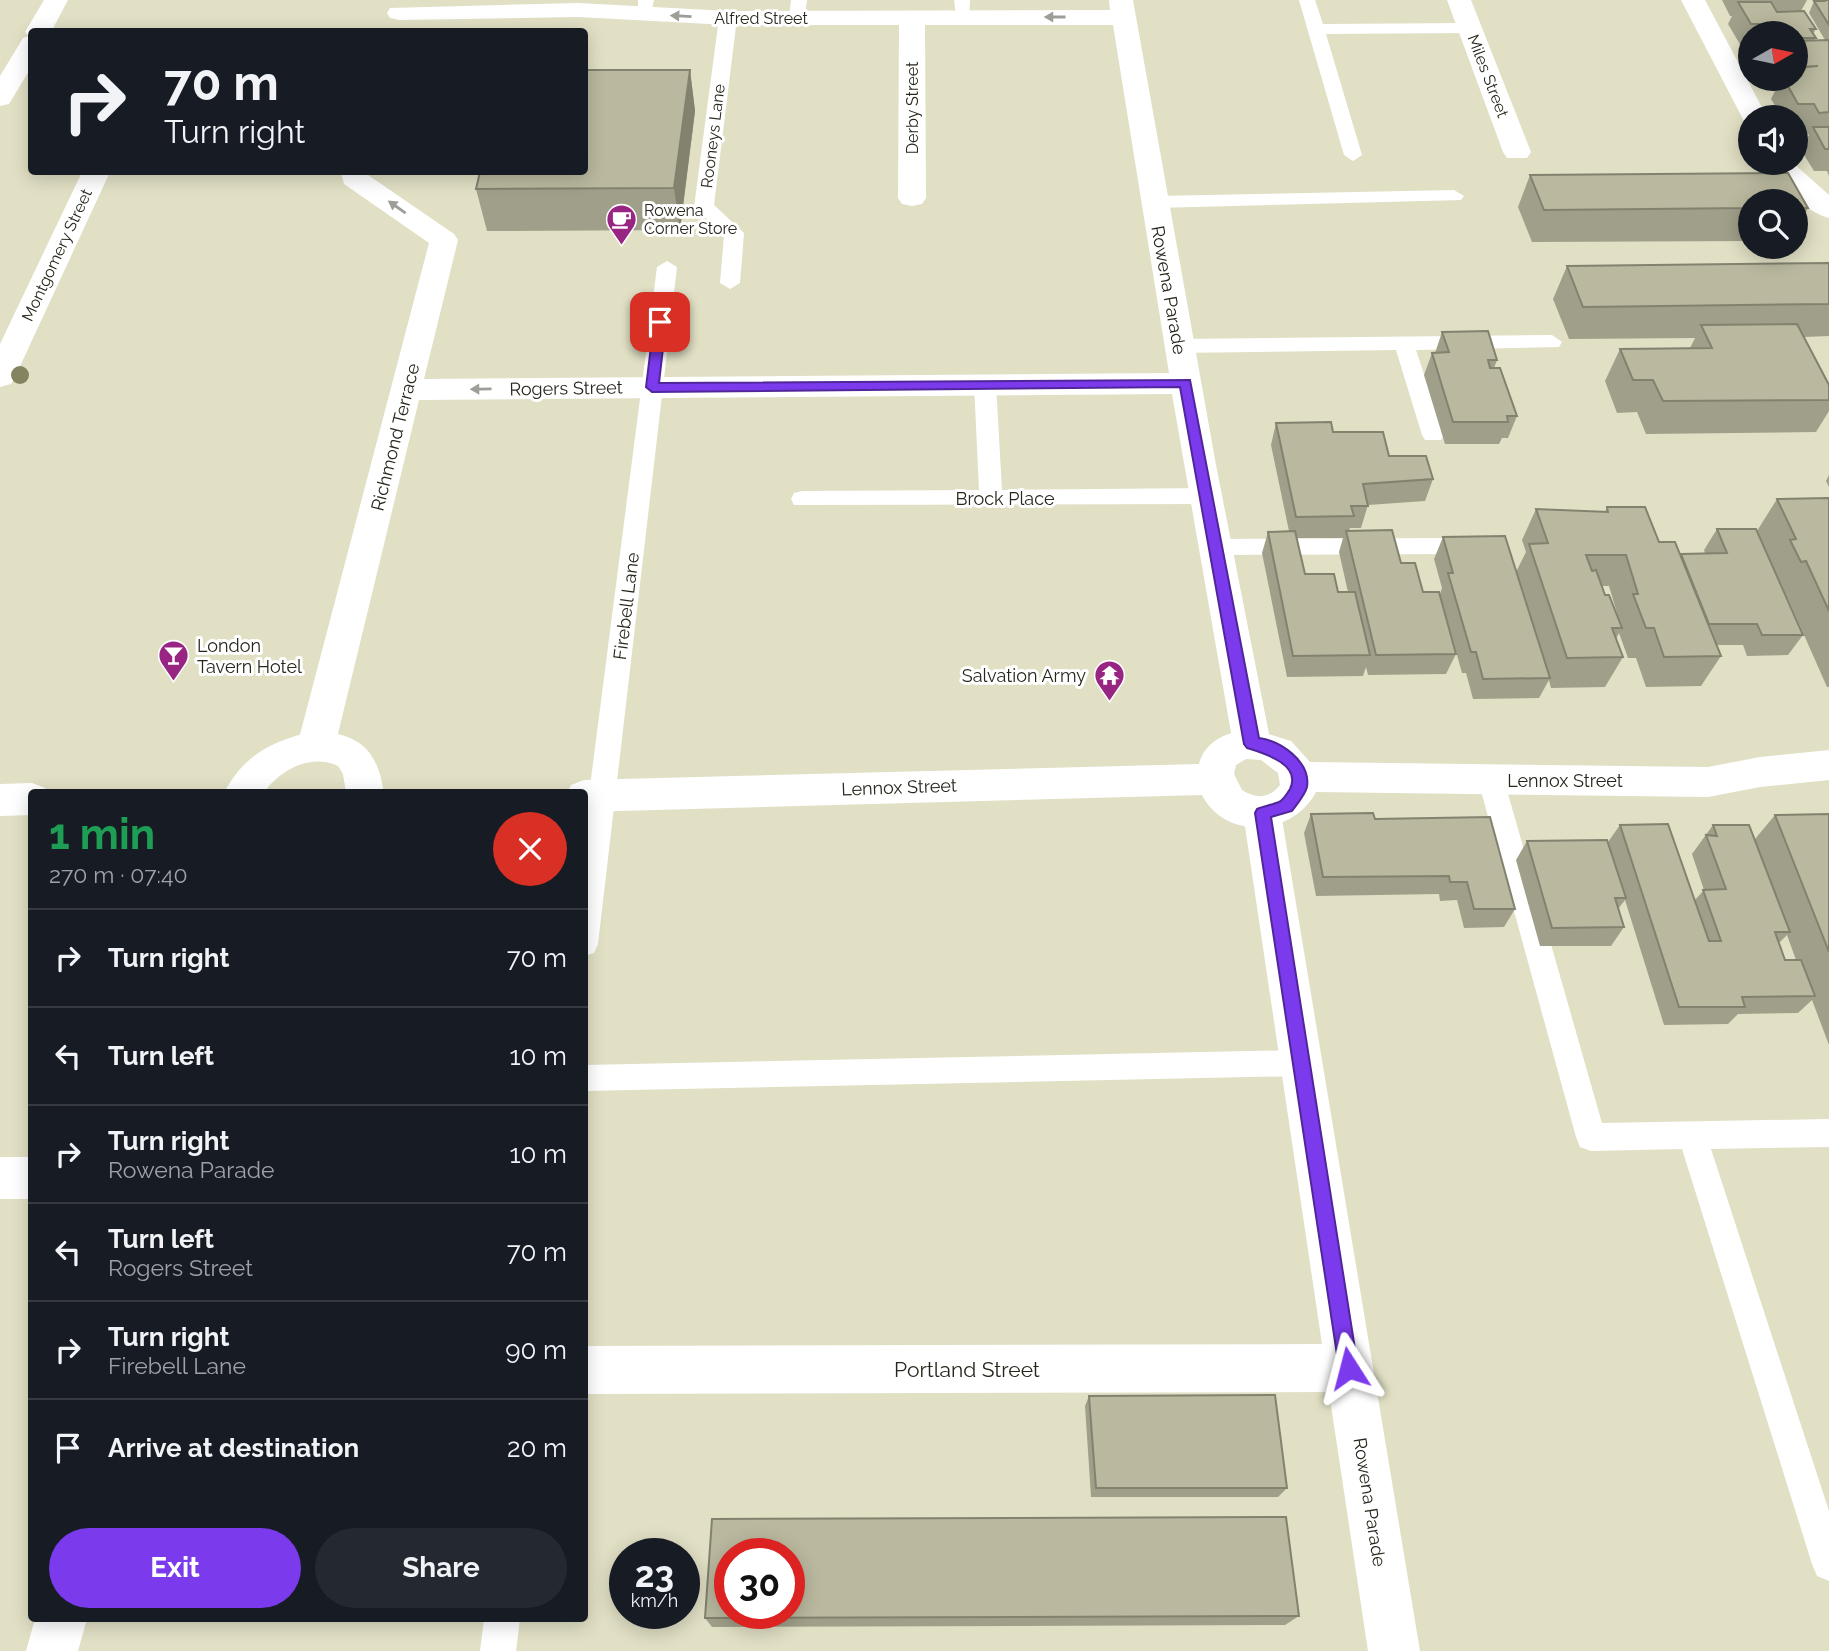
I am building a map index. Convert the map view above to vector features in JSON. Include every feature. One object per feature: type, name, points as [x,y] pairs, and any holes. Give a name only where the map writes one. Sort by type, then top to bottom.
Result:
[{"type":"street","points":[[40,28],[56,0]]},
{"type":"street","name":"Miles Street","points":[[1460,0],[1517,152]]},
{"type":"street","points":[[1693,0],[1748,105]]},
{"type":"street","name":"Alfred Street","points":[[392,19],[645,7],[728,18],[798,9],[912,18],[963,9],[1122,9]]},
{"type":"street","name":"Rowena Parade","points":[[1122,9],[1179,346],[1252,744]]},
{"type":"street","name":"Derby Street","points":[[912,18],[912,198]]},
{"type":"street","points":[[0,98],[24,40]]},
{"type":"street","name":"Montgomery Street","points":[[0,377],[9,340],[94,175]]},
{"type":"street","name":"Richmond Terrace","points":[[316,746],[444,240],[354,178],[354,175]]},
{"type":"street","points":[[1789,175],[1829,209]]},
{"type":"street","name":"Rogers Street","points":[[407,390],[1186,383]]},
{"type":"street","points":[[1252,744],[1266,746],[1288,758],[1299,777],[1299,788],[1287,806],[1262,813],[1236,807],[1225,799],[1214,779],[1219,757],[1239,745],[1252,744]]},
{"type":"street","points":[[246,789],[261,766],[277,755],[316,746],[334,748],[350,755],[361,766],[364,789]]},
{"type":"street","name":"Lennox Street","points":[[1299,777],[1708,782],[1760,772],[1829,765]]},
{"type":"street","name":"Lennox Street","points":[[594,796],[1214,779]]},
{"type":"street","points":[[0,800],[28,799]]},
{"type":"street","name":"Rowena Parade","points":[[1262,813],[1394,1651]]},
{"type":"street","points":[[0,1178],[28,1178]]},
{"type":"street","name":"Portland Street","points":[[588,1370],[1349,1368]]},
{"type":"street","points":[[52,1651],[60,1622]]},
{"type":"lane","points":[[1307,0],[1353,155]]},
{"type":"lane","name":"Rooneys Lane","points":[[728,18],[709,109],[704,207],[734,233],[730,282]]},
{"type":"lane","points":[[1315,29],[1469,28]]},
{"type":"lane","points":[[1154,202],[1454,197]]},
{"type":"lane","name":"Firebell Lane","points":[[588,885],[594,796],[667,267]]},
{"type":"lane","points":[[1179,346],[1552,342]]},
{"type":"lane","points":[[1404,344],[1433,435]]},
{"type":"lane","points":[[985,384],[990,498]]},
{"type":"lane","name":"Brock Place","points":[[802,499],[1208,496]]},
{"type":"lane","points":[[1217,548],[1457,546]]},
{"type":"lane","points":[[1491,780],[1591,1137],[1829,1133]]},
{"type":"lane","points":[[588,1078],[1301,1063]]},
{"type":"lane","points":[[1692,1135],[1829,1564]]},
{"type":"lane","points":[[498,1651],[502,1622]]},
{"type":"building","points":[[1829,0],[1829,25],[1814,1]]},
{"type":"building","points":[[1738,2],[1771,2],[1777,12],[1804,11],[1816,29],[1810,29],[1816,38],[1808,38],[1808,21],[1749,21]]},
{"type":"building","points":[[1829,40],[1829,112],[1819,113],[1814,104],[1798,104],[1791,91],[1808,91],[1808,67],[1818,66],[1808,66],[1808,41]]},
{"type":"building","points":[[588,70],[690,70],[674,188],[476,189],[479,175],[588,175]]},
{"type":"building","points":[[1813,127],[1829,127],[1829,149],[1825,149]]},
{"type":"building","points":[[1530,175],[1789,175],[1797,189],[1738,189],[1738,208],[1544,210]]},
{"type":"building","points":[[1829,263],[1829,304],[1583,307],[1567,266]]},
{"type":"building","points":[[1797,324],[1829,385],[1829,400],[1663,401],[1653,380],[1633,380],[1620,349],[1712,348],[1701,325]]},
{"type":"building","points":[[1488,331],[1497,360],[1488,360],[1490,368],[1500,368],[1517,416],[1507,416],[1508,422],[1453,422],[1432,353],[1449,352],[1442,332]]},
{"type":"building","points":[[1331,422],[1333,432],[1383,432],[1389,456],[1426,456],[1433,479],[1363,484],[1368,506],[1351,506],[1354,516],[1296,517],[1276,423]]},
{"type":"building","points":[[1829,498],[1829,611],[1806,561],[1801,562],[1790,540],[1796,539],[1777,499]]},
{"type":"building","points":[[1607,507],[1645,507],[1659,542],[1675,542],[1721,656],[1664,657],[1654,628],[1646,628],[1633,594],[1638,594],[1626,555],[1586,555],[1592,571],[1596,570],[1605,595],[1609,595],[1622,628],[1612,628],[1623,657],[1567,658],[1529,544],[1548,543],[1536,509],[1608,512]]},
{"type":"building","points":[[1717,529],[1756,529],[1803,635],[1762,635],[1757,624],[1709,624],[1681,554],[1727,553]]},
{"type":"building","points":[[1392,530],[1401,563],[1415,563],[1423,592],[1439,592],[1456,654],[1376,655],[1346,531]]},
{"type":"building","points":[[1295,531],[1305,574],[1334,574],[1338,592],[1355,592],[1370,655],[1293,656],[1268,532]]},
{"type":"building","points":[[1505,536],[1550,678],[1483,679],[1476,652],[1471,652],[1448,573],[1453,573],[1443,537]]},
{"type":"building","points":[[1373,813],[1375,819],[1490,817],[1515,909],[1474,909],[1467,882],[1450,882],[1449,876],[1323,877],[1311,814]]},
{"type":"building","points":[[1829,814],[1829,952],[1775,815]]},
{"type":"building","points":[[1668,824],[1709,941],[1721,941],[1703,890],[1726,889],[1706,835],[1717,836],[1713,825],[1749,825],[1790,932],[1775,932],[1785,960],[1801,960],[1815,996],[1742,997],[1745,1007],[1679,1007],[1620,825]]},
{"type":"building","points":[[1607,840],[1626,898],[1615,898],[1624,927],[1552,928],[1527,841]]},
{"type":"building","points":[[1275,1395],[1287,1488],[1096,1488],[1089,1396]]},
{"type":"building","points":[[1286,1517],[1299,1616],[805,1618],[805,1538],[714,1538],[714,1618],[705,1618],[712,1519]]},
{"type":"place","name":"Rowena Corner Store","points":[[621,246]]},
{"type":"place","name":"London Tavern Hotel","points":[[174,682]]},
{"type":"place","name":"Salvation Army","points":[[1109,702]]},
{"type":"route","points":[[660,322],[652,387],[1186,383],[1252,744],[1277,750],[1296,767],[1299,777],[1299,788],[1287,806],[1262,813],[1349,1368]]}]
